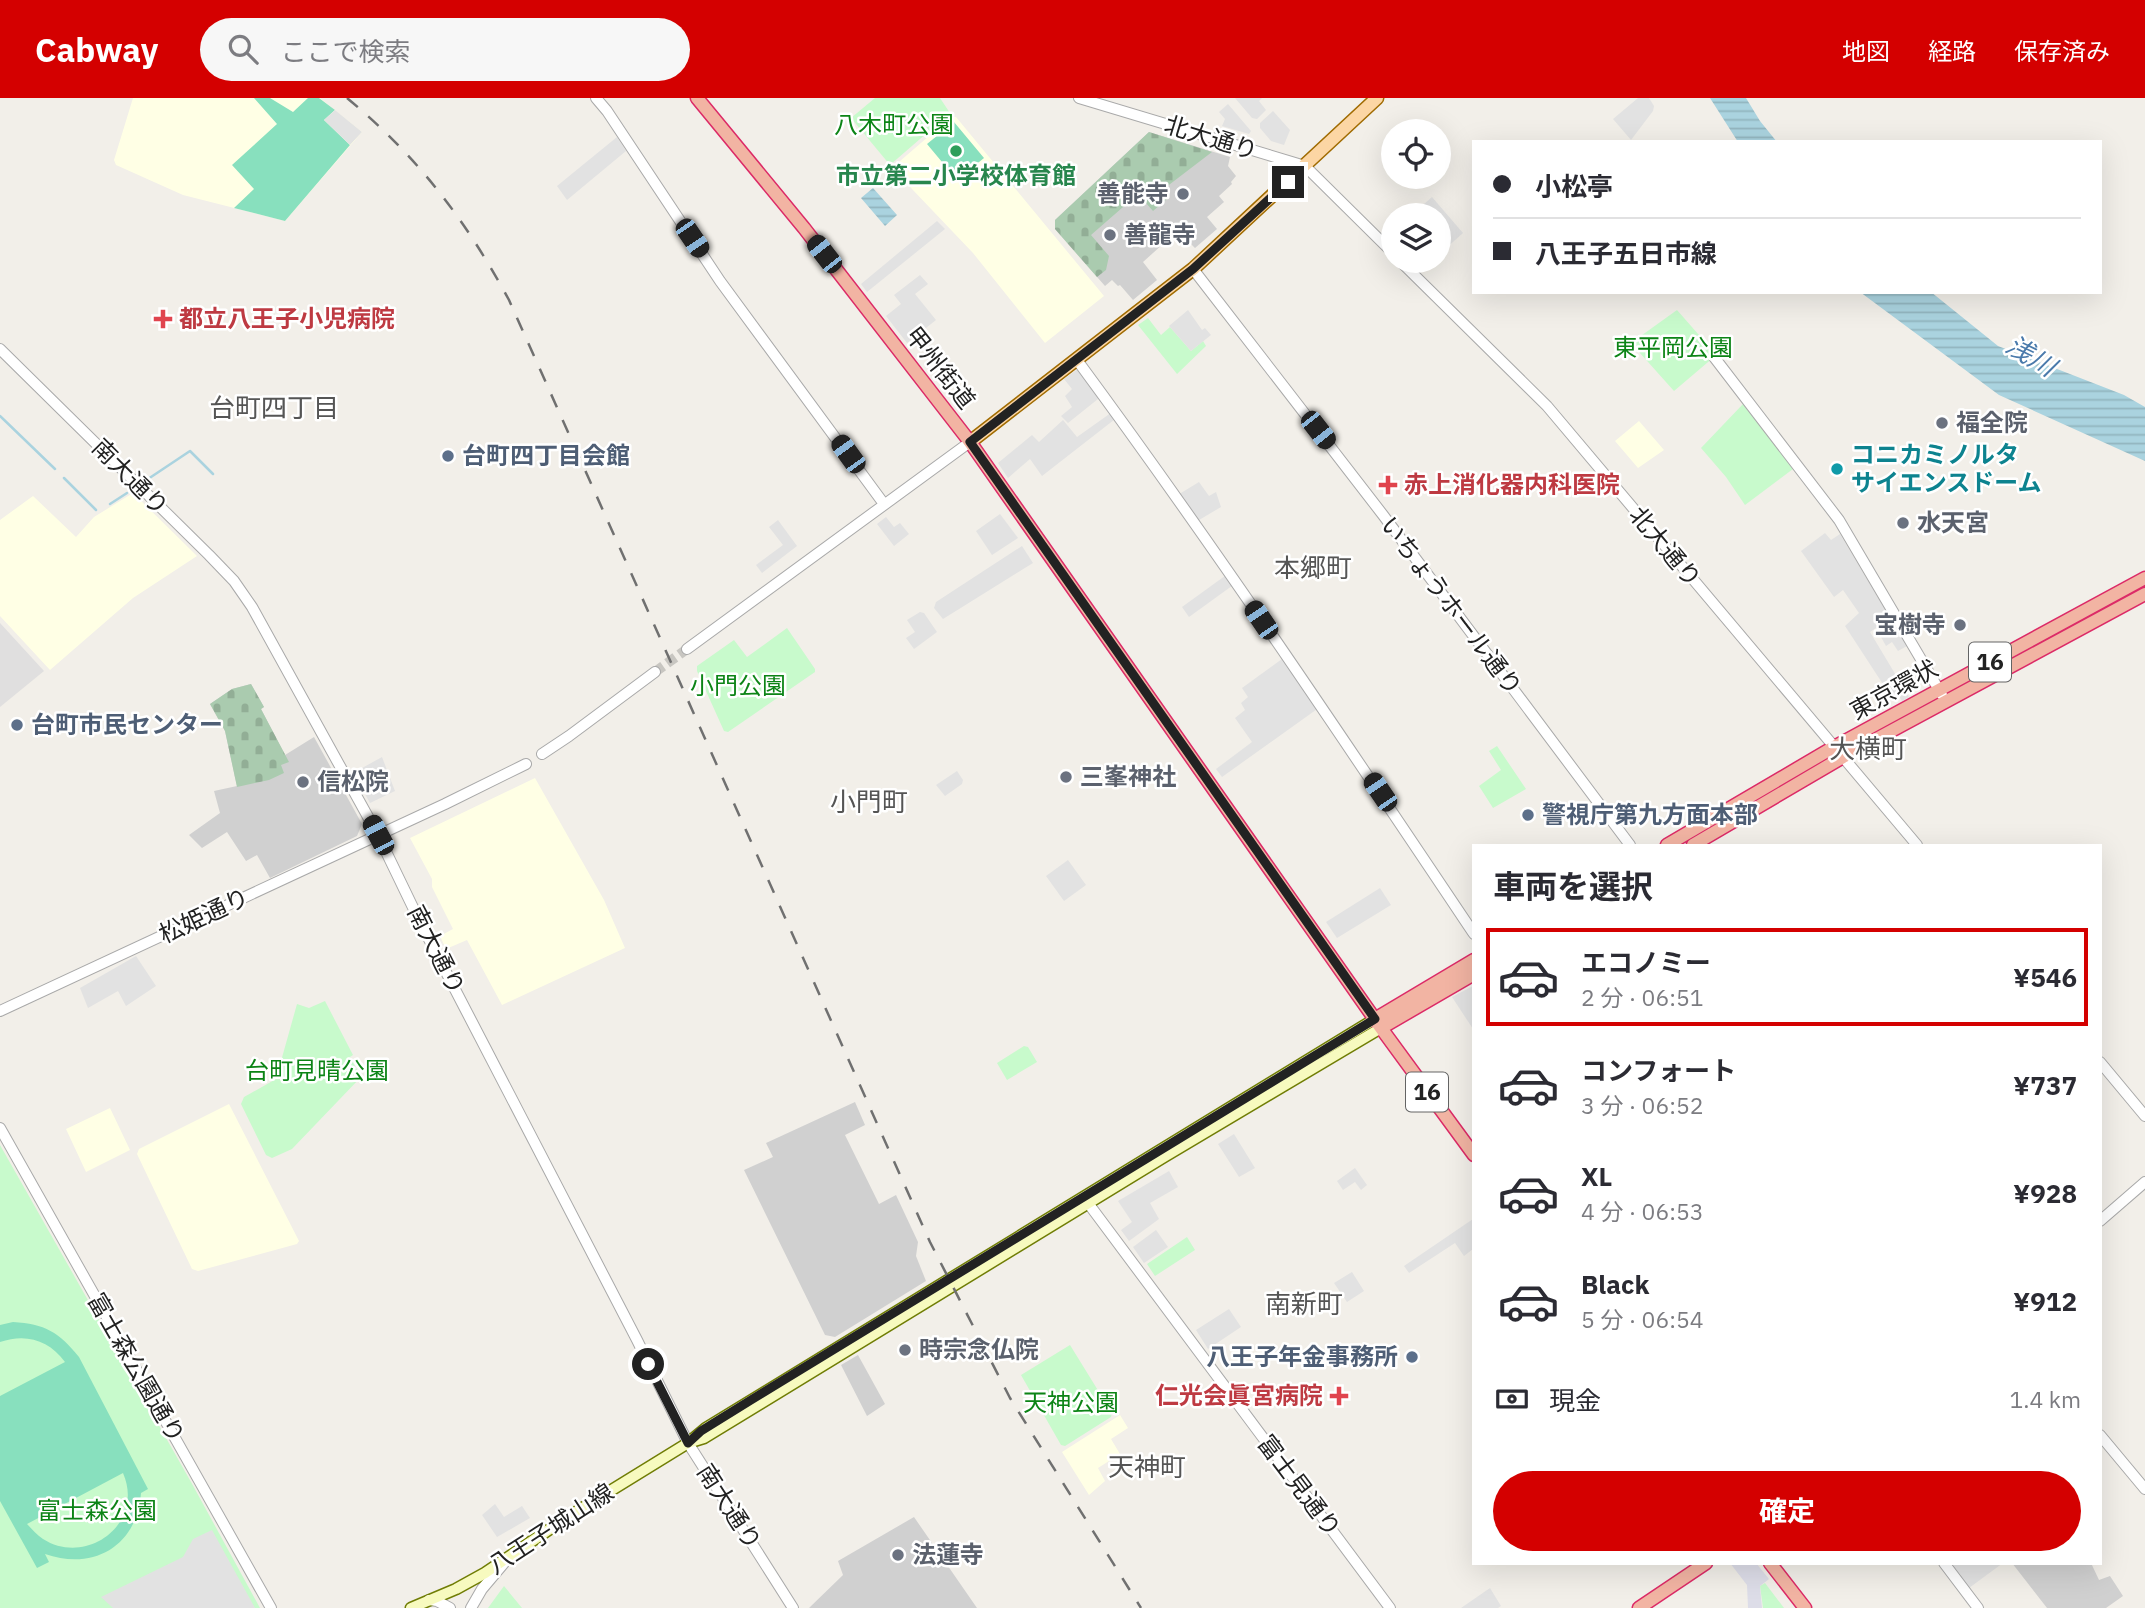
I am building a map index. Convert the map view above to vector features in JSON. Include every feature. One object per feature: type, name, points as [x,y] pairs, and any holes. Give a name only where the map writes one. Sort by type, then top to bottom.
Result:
[{"type":"highway","name":"甲州街道","points":[[696,98],[808,234],[970,442],[1472,1153]]},
{"type":"highway","name":"東京環状","points":[[1669,844],[1942,695],[2145,578]]},
{"type":"highway","name":"東京環状","points":[[1942,695],[2145,594]]},
{"type":"highway","name":"東京環状","points":[[1695,844],[1838,752]]},
{"type":"highway","points":[[1378,1023],[1472,961]]},
{"type":"highway","points":[[1378,1023],[1472,975]]},
{"type":"highway","points":[[1639,1608],[1703,1565]]},
{"type":"highway","points":[[1772,1565],[1805,1608]]},
{"type":"main road","points":[[970,442],[1193,269],[1377,98]]},
{"type":"main road","name":"八王子城山線","points":[[411,1608],[472,1580],[688,1443],[704,1438],[1085,1199],[1378,1023]]},
{"type":"street","points":[[596,98],[720,281],[884,504]]},
{"type":"street","name":"北大通り","points":[[1079,98],[1305,166],[1381,241]]},
{"type":"street","name":"いちょうホール通り","points":[[1193,269],[1383,515],[1629,844]]},
{"type":"street","name":"北大通り","points":[[1412,273],[1547,406],[1916,844]]},
{"type":"street","name":"南大通り","points":[[0,349],[234,581],[252,607],[378,835],[688,1443],[793,1608]]},
{"type":"street","points":[[1714,357],[1839,520],[1942,695]]},
{"type":"street","points":[[1077,360],[1142,448],[1331,720],[1472,931]]},
{"type":"street","points":[[687,649],[970,442]]},
{"type":"street","points":[[542,754],[655,672]]},
{"type":"street","name":"松姫通り","points":[[0,1012],[526,764]]},
{"type":"street","points":[[2102,1064],[2145,1116]]},
{"type":"street","name":"富士森公園通り","points":[[0,1128],[271,1608]]},
{"type":"street","points":[[2102,1219],[2145,1182]]},
{"type":"street","name":"富士見通り","points":[[1085,1199],[1390,1608]]},
{"type":"street","points":[[2102,1437],[2145,1489]]},
{"type":"street","points":[[472,1606],[482,1589],[511,1555]]},
{"type":"street","points":[[1946,1565],[1978,1608]]},
{"type":"street","points":[[472,1580],[472,1606]]},
{"type":"street","points":[[429,1600],[450,1608]]},
{"type":"shaded area","points":[[133,98],[320,98],[362,132],[285,221],[183,195],[116,165],[114,160]]},
{"type":"shaded area","points":[[1235,98],[1262,98],[1259,101],[1266,110],[1257,119],[1252,118]]},
{"type":"shaded area","points":[[1638,98],[1649,98],[1654,106],[1631,140],[1613,119]]},
{"type":"shaded area","points":[[1228,104],[1251,131],[1249,134],[1222,126],[1225,119],[1219,112]]},
{"type":"shaded area","points":[[335,110],[362,132],[350,145],[324,120]]},
{"type":"shaded area","points":[[1273,111],[1290,130],[1284,145],[1271,141],[1260,128],[1260,123]]},
{"type":"shaded area","points":[[951,117],[956,117],[1104,296],[1045,343],[973,253],[892,168]]},
{"type":"shaded area","points":[[1149,132],[1230,157],[1228,166],[1236,176],[1232,184],[1219,196],[1224,202],[1207,217],[1217,229],[1195,248],[1188,241],[1183,245],[1173,235],[1143,262],[1157,280],[1133,300],[1112,280],[1105,286],[1055,229],[1055,220]]},
{"type":"shaded area","points":[[617,137],[626,151],[567,200],[557,186]]},
{"type":"shaded area","points":[[1432,197],[1437,203],[1425,203]]},
{"type":"shaded area","points":[[1451,219],[1463,233],[1451,244]]},
{"type":"shaded area","points":[[937,221],[945,229],[867,292],[861,284]]},
{"type":"shaded area","points":[[920,275],[928,284],[915,294],[936,320],[907,343],[886,316],[901,304],[894,295]]},
{"type":"shaded area","points":[[1188,310],[1202,330],[1205,328],[1211,335],[1191,351],[1169,326]]},
{"type":"shaded area","points":[[1082,366],[1103,395],[1068,423],[1061,416],[1072,407],[1065,396],[1072,389],[1064,379]]},
{"type":"shaded area","points":[[1115,410],[1119,416],[1042,476],[1030,459],[1008,478],[998,463],[1032,435],[1039,442],[1063,420],[1077,437]]},
{"type":"shaded area","points":[[1639,421],[1664,450],[1638,468],[1615,441]]},
{"type":"shaded area","points":[[1199,482],[1209,496],[1216,492],[1221,507],[1194,523],[1176,496]]},
{"type":"shaded area","points":[[133,493],[197,556],[133,598],[50,670],[0,616],[0,520],[33,496],[76,537],[94,517]]},
{"type":"shaded area","points":[[1000,514],[1018,538],[992,555],[976,531]]},
{"type":"shaded area","points":[[886,517],[894,527],[900,523],[909,534],[894,546],[877,524]]},
{"type":"shaded area","points":[[778,520],[797,546],[762,573],[756,565],[783,545],[769,527]]},
{"type":"shaded area","points":[[1825,533],[1831,540],[1840,534],[1907,646],[1898,651],[1892,642],[1886,646],[1876,628],[1870,632],[1909,697],[1902,701],[1899,696],[1892,698],[1845,626],[1859,613],[1843,590],[1834,597],[1801,551]]},
{"type":"shaded area","points":[[1022,546],[1033,563],[943,619],[934,608],[936,602]]},
{"type":"shaded area","points":[[1229,573],[1236,583],[1189,617],[1182,607]]},
{"type":"shaded area","points":[[920,612],[924,613],[937,632],[914,649],[906,638],[915,632],[907,620]]},
{"type":"shaded area","points":[[0,623],[44,671],[0,707]]},
{"type":"shaded area","points":[[1286,656],[1320,707],[1222,777],[1216,769],[1252,742],[1235,718],[1245,710],[1241,703],[1248,697],[1242,688]]},
{"type":"shaded area","name":"信松院","points":[[251,684],[285,755],[314,737],[362,824],[357,836],[270,878],[257,855],[246,861],[227,832],[202,848],[189,835],[220,813],[214,791],[237,786],[225,731],[210,704],[232,689]]},
{"type":"shaded area","points":[[382,757],[395,791],[370,803],[353,773]]},
{"type":"shaded area","points":[[957,771],[963,780],[962,784],[945,796],[936,785]]},
{"type":"shaded area","points":[[535,778],[604,900],[625,948],[502,1005],[467,940],[446,949],[440,936],[453,929],[432,887],[432,879],[410,838]]},
{"type":"shaded area","points":[[1068,860],[1086,885],[1064,901],[1046,876]]},
{"type":"shaded area","points":[[1380,888],[1391,905],[1337,938],[1326,922]]},
{"type":"shaded area","points":[[136,956],[156,986],[126,1006],[118,991],[88,1008],[80,988]]},
{"type":"shaded area","points":[[1472,987],[1472,1027],[1452,997]]},
{"type":"shaded area","points":[[855,1102],[865,1125],[845,1135],[879,1204],[896,1195],[918,1242],[916,1256],[926,1281],[835,1337],[825,1335],[744,1170],[773,1157],[766,1143]]},
{"type":"shaded area","points":[[229,1104],[299,1241],[297,1244],[198,1271],[192,1269],[137,1154],[139,1149]]},
{"type":"shaded area","points":[[110,1108],[130,1150],[86,1172],[66,1129]]},
{"type":"shaded area","points":[[1234,1134],[1255,1168],[1239,1177],[1218,1144]]},
{"type":"shaded area","points":[[1355,1168],[1367,1185],[1361,1190],[1355,1182],[1343,1190],[1337,1181]]},
{"type":"shaded area","points":[[1169,1171],[1178,1187],[1150,1203],[1159,1219],[1129,1241],[1121,1230],[1132,1222],[1118,1201]]},
{"type":"shaded area","points":[[1472,1220],[1472,1250],[1464,1256],[1455,1243],[1409,1273],[1404,1266]]},
{"type":"shaded area","points":[[1156,1230],[1168,1247],[1144,1263],[1133,1247]]},
{"type":"shaded area","points":[[1352,1272],[1364,1291],[1347,1302],[1334,1283]]},
{"type":"shaded area","points":[[1229,1309],[1241,1327],[1208,1349],[1196,1330]]},
{"type":"shaded area","points":[[858,1355],[885,1404],[867,1416],[841,1365]]},
{"type":"shaded area","points":[[1120,1415],[1128,1428],[1111,1439],[1120,1454],[1098,1468],[1105,1481],[1089,1495],[1062,1452]]},
{"type":"shaded area","points":[[495,1504],[504,1517],[522,1506],[530,1518],[497,1537],[482,1515]]},
{"type":"shaded area","points":[[914,1517],[977,1608],[809,1608],[843,1575],[838,1561]]},
{"type":"shaded area","points":[[212,1530],[255,1608],[113,1608],[101,1597],[183,1557],[193,1539]]},
{"type":"shaded area","points":[[1732,1565],[1758,1565],[1769,1579],[1760,1586],[1762,1608],[1748,1608],[1747,1585]]},
{"type":"shaded area","points":[[1954,1565],[2000,1565],[1969,1588]]},
{"type":"shaded area","points":[[2014,1565],[2092,1565],[2099,1580],[2110,1576],[2123,1596],[2106,1608],[2047,1608]]},
{"type":"shaded area","points":[[1490,1588],[1501,1606],[1461,1608]]},
{"type":"green space","points":[[254,98],[270,98],[293,112],[308,98],[319,98],[335,110],[324,120],[350,145],[285,221],[234,208],[254,189],[232,165],[277,124]]},
{"type":"green space","name":"八木町公園","points":[[875,98],[940,98],[950,113],[890,165],[851,118]]},
{"type":"green space","name":"市立第二小学校体育館","points":[[954,122],[984,158],[957,180],[927,144]]},
{"type":"green space","points":[[1149,132],[1212,152],[1161,191],[1167,199],[1153,211],[1138,194],[1091,235],[1109,256],[1106,270],[1097,277],[1055,229],[1055,220]]},
{"type":"green space","name":"東平岡公園","points":[[1677,310],[1713,351],[1714,357],[1674,391],[1631,343]]},
{"type":"green space","points":[[1148,318],[1161,335],[1170,327],[1191,351],[1203,341],[1206,346],[1177,374],[1138,325]]},
{"type":"green space","points":[[1743,404],[1793,469],[1745,505],[1701,448]]},
{"type":"green space","name":"小門公園","points":[[787,628],[815,672],[728,732],[724,731],[697,666],[734,640],[747,657]]},
{"type":"green space","points":[[251,684],[289,762],[281,765],[284,773],[269,780],[237,787],[225,731],[210,704],[232,689]]},
{"type":"green space","points":[[1497,746],[1526,789],[1493,808],[1479,786],[1501,770],[1489,751]]},
{"type":"green space","name":"台町見晴公園","points":[[325,1001],[353,1055],[350,1057],[361,1077],[292,1149],[272,1158],[266,1155],[241,1104],[244,1097],[276,1079],[297,1004],[309,1008]]},
{"type":"green space","points":[[1024,1046],[1028,1047],[1037,1062],[1007,1080],[997,1063]]},
{"type":"green space","name":"富士森公園","points":[[0,1145],[191,1482],[260,1608],[0,1608]]},
{"type":"green space","points":[[1187,1237],[1195,1250],[1155,1276],[1147,1264]]},
{"type":"green space","points":[[13,1322],[43,1327],[58,1335],[72,1348],[148,1489],[141,1493],[138,1512],[131,1527],[122,1540],[110,1550],[80,1559],[45,1554],[49,1562],[37,1568],[0,1501],[0,1396],[65,1362],[52,1348],[36,1340],[19,1338],[0,1342],[0,1325]],"holes":[[[123,1473],[128,1491],[126,1508],[119,1523],[108,1535],[93,1544],[77,1548],[60,1546],[43,1539],[27,1524]]]},
{"type":"green space","name":"天神公園","points":[[1070,1345],[1112,1413],[1111,1417],[1065,1446],[1061,1445],[1021,1375]]},
{"type":"green space","points":[[1765,1583],[1784,1608],[1763,1608],[1760,1586]]},
{"type":"green space","points":[[504,1586],[522,1608],[488,1608]]},
{"type":"water","points":[[1710,98],[1746,98],[1775,140],[1737,140]]},
{"type":"water","points":[[873,188],[897,215],[885,226],[861,198]]},
{"type":"water","points":[[1863,294],[1933,294],[1998,346],[2124,395],[2145,407],[2145,461],[1999,395]]},
{"type":"waterway","points":[[0,416],[55,469]]},
{"type":"waterway","points":[[148,479],[190,451],[213,474]]},
{"type":"waterway","points":[[64,478],[96,510]]},
{"type":"waterway","points":[[110,504],[127,493]]},
{"type":"tunnel","points":[[655,672],[687,649]]},
{"type":"railway","points":[[347,98],[418,166],[457,216],[509,300],[930,1242],[1010,1398],[1141,1608]]},
{"type":"place","name":"市立第二小学校体育館","points":[[956,151]]},
{"type":"place","name":"善能寺","points":[[1183,194]]},
{"type":"place","name":"善龍寺","points":[[1110,235]]},
{"type":"place","name":"都立八王子小児病院","points":[[163,319]]},
{"type":"place","name":"福全院","points":[[1942,423]]},
{"type":"place","name":"台町四丁目会館","points":[[448,456]]},
{"type":"place","name":"コニカミノルタ サイエンスドーム","points":[[1837,469]]},
{"type":"place","name":"赤上消化器内科医院","points":[[1388,485]]},
{"type":"place","name":"水天宮","points":[[1903,523]]},
{"type":"place","name":"宝樹寺","points":[[1960,625]]},
{"type":"place","name":"台町市民センター","points":[[17,725]]},
{"type":"place","name":"三峯神社","points":[[1066,777]]},
{"type":"place","name":"信松院","points":[[303,782]]},
{"type":"place","name":"警視庁第九方面本部","points":[[1528,815]]},
{"type":"place","name":"時宗念仏院","points":[[905,1350]]},
{"type":"place","name":"八王子年金事務所","points":[[1412,1357]]},
{"type":"place","name":"仁光会眞宮病院","points":[[1339,1396]]},
{"type":"place","name":"法蓮寺","points":[[898,1555]]},
{"type":"district","name":"台町四丁目","points":[[274,408]]},
{"type":"district","name":"本郷町","points":[[1313,568]]},
{"type":"district","name":"大横町","points":[[1868,749]]},
{"type":"district","name":"小門町","points":[[869,802]]},
{"type":"district","name":"南新町","points":[[1304,1304]]},
{"type":"district","name":"天神町","points":[[1147,1467]]},
{"type":"route","points":[[648,1364],[688,1443],[701,1431],[751,1400],[1375,1019],[970,442],[1193,269],[1288,182]]},
{"type":"water label","name":"浅川","points":[[2031,356]]}]
